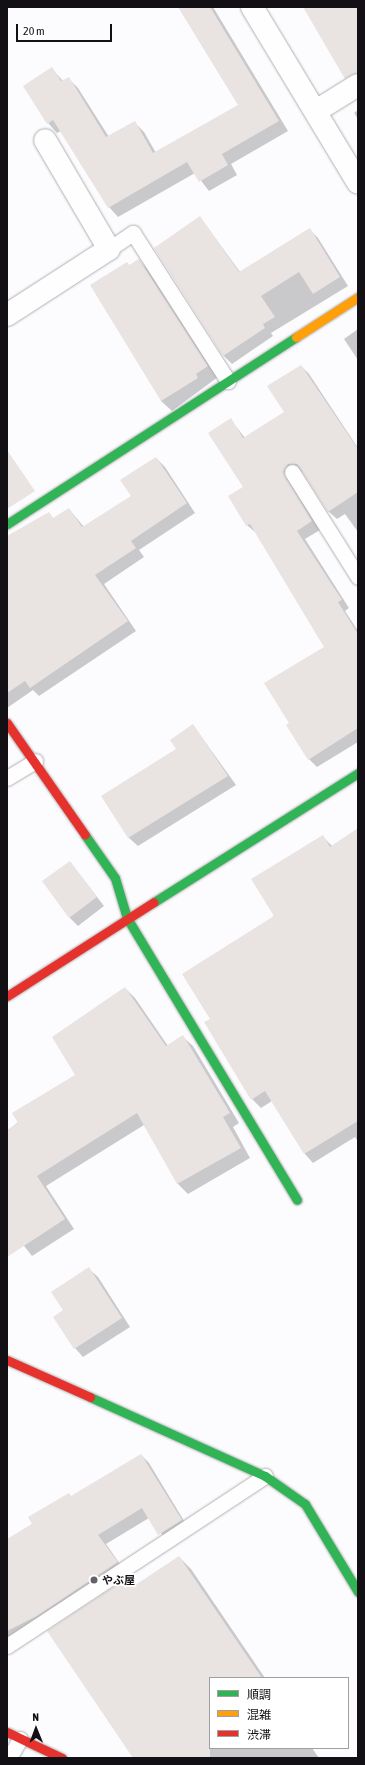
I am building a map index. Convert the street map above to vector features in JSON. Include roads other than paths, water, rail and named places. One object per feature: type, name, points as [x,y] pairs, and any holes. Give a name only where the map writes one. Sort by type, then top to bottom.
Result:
[{"type":"street","points":[[252,7],[358,183]]},
{"type":"street","points":[[316,111],[358,85]]},
{"type":"street","points":[[7,315],[109,249],[44,140]]},
{"type":"street","points":[[7,524],[358,296]]},
{"type":"street","points":[[7,723],[35,761],[115,878],[127,918],[297,1200]]},
{"type":"street","points":[[7,996],[127,918],[358,773]]},
{"type":"street","points":[[7,1360],[265,1476],[306,1504],[358,1592]]},
{"type":"street","points":[[14,1736],[62,1758]]},
{"type":"lane","points":[[109,249],[133,233],[228,381]]},
{"type":"lane","points":[[292,472],[358,577]]},
{"type":"lane","points":[[7,778],[35,761]]},
{"type":"lane","points":[[7,1646],[265,1476]]},
{"type":"lane","points":[[9,1758],[14,1736]]},
{"type":"place","name":"やぶ屋","points":[[94,1580]]}]
